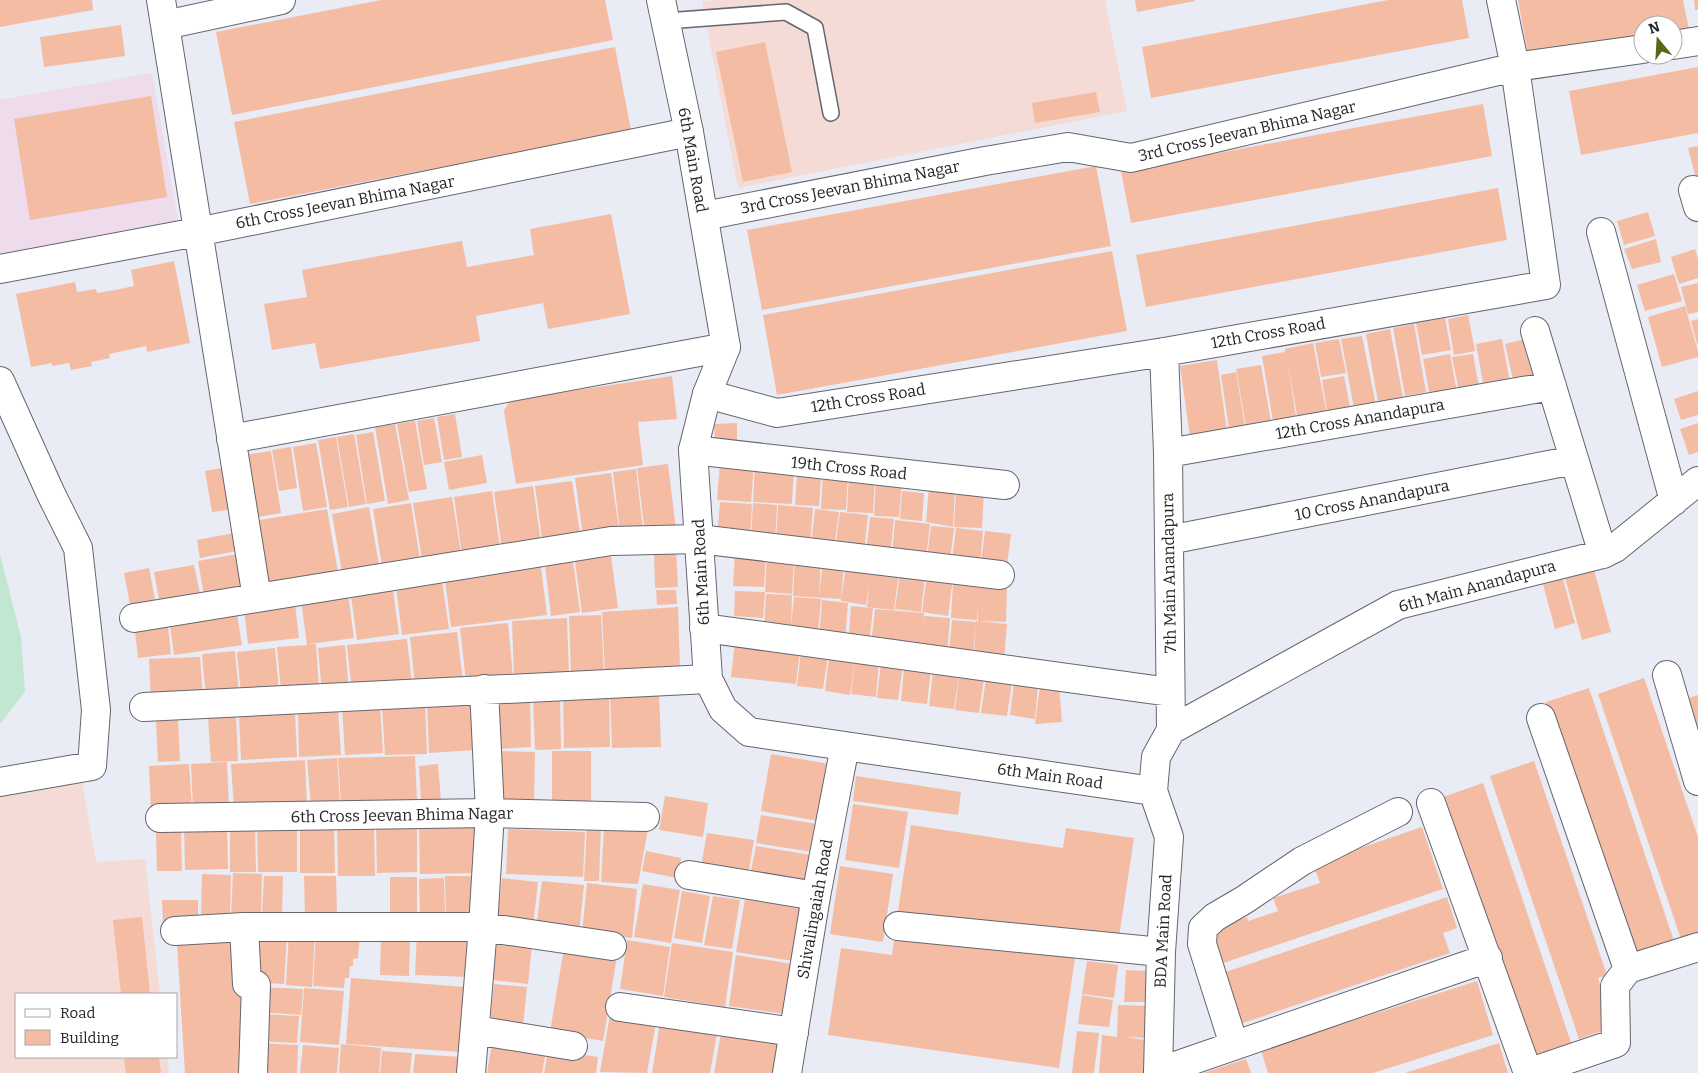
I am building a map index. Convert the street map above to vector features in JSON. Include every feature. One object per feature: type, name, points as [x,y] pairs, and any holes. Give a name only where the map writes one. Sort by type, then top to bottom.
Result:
[{"type":"street","points":[[257,598],[163,12],[281,0]]},
{"type":"street","name":"12th Cross Road","points":[[707,394],[777,413],[1164,352],[1546,285],[1515,67],[1501,0]]},
{"type":"street","name":"6th Main Road","points":[[663,11],[689,132],[726,347],[707,394],[693,450],[708,679],[723,709],[749,732],[1153,791]]},
{"type":"street","points":[[1683,43],[1698,41]]},
{"type":"street","name":"3rd Cross Jeevan Bhima Nagar","points":[[704,216],[985,161],[1068,147],[1131,158],[1515,67],[1633,50]]},
{"type":"street","name":"6th Cross Jeevan Bhima Nagar","points":[[0,269],[198,232],[689,132]]},
{"type":"street","points":[[1601,232],[1674,501]]},
{"type":"street","points":[[1535,331],[1603,554]]},
{"type":"street","points":[[231,439],[726,347]]},
{"type":"street","name":"7th Main Anandapura","points":[[1164,352],[1168,452],[1171,730]]},
{"type":"street","points":[[0,381],[51,494],[78,548],[96,710],[92,766],[0,782]]},
{"type":"street","name":"12th Cross Anandapura","points":[[1168,452],[1552,386]]},
{"type":"street","name":"19th Cross Road","points":[[693,450],[1005,486]]},
{"type":"street","name":"10 Cross Anandapura","points":[[1169,540],[1574,460]]},
{"type":"street","name":"6th Main Anandapura","points":[[1171,730],[1398,604],[1603,554],[1615,548],[1698,481]]},
{"type":"street","points":[[134,618],[611,541],[699,539],[1000,575]]},
{"type":"street","points":[[704,628],[1170,692]]},
{"type":"street","points":[[1667,675],[1698,781]]},
{"type":"street","points":[[144,708],[484,689],[708,679]]},
{"type":"street","points":[[471,1073],[490,813],[484,689]]},
{"type":"street","points":[[1541,718],[1628,969]]},
{"type":"street","points":[[1153,791],[1156,757],[1171,730]]},
{"type":"street","name":"Shivalingaiah Road","points":[[787,1073],[816,896],[845,746]]},
{"type":"street","name":"BDA Main Road","points":[[1153,791],[1168,838],[1161,952],[1158,1073]]},
{"type":"street","points":[[1431,803],[1528,1073],[1616,1043],[1615,986],[1628,969],[1698,947]]},
{"type":"street","points":[[1234,1045],[1202,944],[1203,928],[1215,917],[1302,861],[1398,812]]},
{"type":"street","name":"6th Cross Jeevan Bhima Nagar","points":[[160,818],[490,813],[646,817]]},
{"type":"street","points":[[689,875],[816,896]]},
{"type":"street","points":[[898,926],[1161,952]]},
{"type":"street","points":[[244,927],[247,984],[256,985],[253,1073]]},
{"type":"street","points":[[176,931],[244,927],[483,927],[612,946]]},
{"type":"street","points":[[1158,1073],[1488,958]]},
{"type":"street","points":[[620,1007],[794,1032]]},
{"type":"street","points":[[474,1030],[573,1046]]},
{"type":"lane","points":[[663,11],[786,12],[815,28],[831,113]]},
{"type":"shaded area","points":[[713,0],[1105,0],[1127,111],[738,188],[702,2]]},
{"type":"shaded area","points":[[152,73],[179,226],[0,257],[0,100]]},
{"type":"shaded area","points":[[82,782],[96,862],[145,859],[160,993],[15,993],[15,1058],[167,1058],[169,1073],[0,1073],[0,795]]},
{"type":"green space","points":[[0,554],[21,637],[25,692],[0,724]]},
{"type":"building","points":[[0,0],[92,0],[93,10],[0,27]]},
{"type":"building","points":[[381,0],[605,0],[613,40],[232,115],[216,32]]},
{"type":"building","points":[[1135,0],[1195,0],[1195,1],[1137,12]]},
{"type":"building","points":[[1388,0],[1462,0],[1469,38],[1151,98],[1142,47]]},
{"type":"building","points":[[1518,0],[1683,0],[1689,29],[1683,30],[1683,15],[1633,15],[1633,40],[1529,60]]},
{"type":"building","points":[[1694,0],[1698,0],[1698,10],[1695,10]]},
{"type":"building","points":[[121,25],[125,56],[44,67],[40,37]]},
{"type":"building","points":[[765,42],[792,172],[743,182],[716,52]]},
{"type":"building","points":[[615,47],[631,130],[250,204],[234,122]]},
{"type":"building","points":[[1698,67],[1698,133],[1581,155],[1569,91]]},
{"type":"building","points":[[1096,92],[1100,112],[1035,123],[1032,103]]},
{"type":"building","points":[[151,96],[167,197],[30,220],[14,119]]},
{"type":"building","points":[[1483,104],[1492,156],[1131,223],[1121,171]]},
{"type":"building","points":[[1698,146],[1698,182],[1697,182],[1688,148]]},
{"type":"building","points":[[1096,166],[1111,246],[762,310],[747,230]]},
{"type":"building","points":[[1498,188],[1507,240],[1146,307],[1136,255]]},
{"type":"building","points":[[1648,212],[1655,236],[1624,245],[1617,221]]},
{"type":"building","points":[[611,214],[630,314],[548,329],[543,303],[476,316],[480,341],[320,369],[315,343],[272,350],[264,304],[307,297],[302,270],[462,241],[467,267],[534,255],[530,229]]},
{"type":"building","points":[[1656,239],[1661,262],[1632,269],[1624,249]]},
{"type":"building","points":[[1695,249],[1698,259],[1698,278],[1679,284],[1671,257]]},
{"type":"building","points":[[1112,251],[1127,331],[777,395],[763,315]]},
{"type":"building","points":[[174,261],[190,343],[147,352],[146,346],[109,354],[110,358],[91,362],[92,366],[71,370],[69,363],[52,366],[52,363],[31,367],[16,294],[75,282],[77,292],[96,289],[97,293],[115,290],[134,286],[131,270]]},
{"type":"building","points":[[1674,274],[1682,301],[1645,311],[1637,285]]},
{"type":"building","points":[[1698,283],[1698,312],[1688,314],[1681,287]]},
{"type":"building","points":[[1685,306],[1698,357],[1662,367],[1648,317]]},
{"type":"building","points":[[1468,315],[1475,351],[1454,355],[1448,319]]},
{"type":"building","points":[[1445,318],[1451,350],[1422,355],[1416,323]]},
{"type":"building","points":[[1698,319],[1698,344],[1697,344],[1691,321]]},
{"type":"building","points":[[1414,324],[1426,392],[1405,396],[1393,328]]},
{"type":"building","points":[[1390,329],[1403,397],[1378,402],[1366,334]]},
{"type":"building","points":[[1362,336],[1376,405],[1354,408],[1341,339]]},
{"type":"building","points":[[1535,337],[1544,377],[1514,384],[1505,344]]},
{"type":"building","points":[[1339,339],[1346,373],[1321,377],[1315,343]]},
{"type":"building","points":[[1502,339],[1510,383],[1484,388],[1476,344]]},
{"type":"building","points":[[1313,343],[1327,415],[1298,421],[1287,359],[1296,417],[1273,421],[1262,356],[1285,352],[1285,349]]},
{"type":"building","points":[[1450,354],[1457,392],[1430,397],[1423,359]]},
{"type":"building","points":[[1473,354],[1479,387],[1459,391],[1452,357]]},
{"type":"building","points":[[1217,360],[1227,431],[1190,437],[1180,366]]},
{"type":"building","points":[[1261,365],[1271,422],[1246,426],[1236,369]]},
{"type":"building","points":[[1236,372],[1245,426],[1229,429],[1221,375]]},
{"type":"building","points":[[672,376],[677,419],[638,422],[643,465],[516,484],[504,411],[510,400]]},
{"type":"building","points":[[1344,376],[1350,407],[1327,411],[1322,380]]},
{"type":"building","points":[[1698,391],[1698,415],[1681,420],[1674,399]]},
{"type":"building","points":[[455,414],[462,457],[444,460],[437,417]]},
{"type":"building","points":[[434,418],[442,462],[424,465],[417,421]]},
{"type":"building","points":[[415,421],[427,489],[409,492],[397,424]]},
{"type":"building","points":[[737,423],[737,446],[715,446],[714,424]]},
{"type":"building","points":[[1698,423],[1698,452],[1689,455],[1680,429]]},
{"type":"building","points":[[395,424],[409,500],[388,504],[375,427]]},
{"type":"building","points":[[373,432],[385,501],[367,504],[356,435]]},
{"type":"building","points":[[354,434],[366,504],[349,507],[337,437]]},
{"type":"building","points":[[336,437],[348,507],[330,510],[318,440]]},
{"type":"building","points":[[316,443],[327,507],[303,511],[293,447]]},
{"type":"building","points":[[291,447],[297,488],[279,491],[272,450]]},
{"type":"building","points":[[271,451],[281,513],[247,519],[237,456]]},
{"type":"building","points":[[482,455],[487,483],[449,490],[444,462]]},
{"type":"building","points":[[720,463],[754,465],[751,502],[717,500]]},
{"type":"building","points":[[755,463],[794,466],[792,504],[753,502]]},
{"type":"building","points":[[668,464],[676,530],[645,534],[637,468]]},
{"type":"building","points":[[228,467],[234,509],[212,512],[205,471]]},
{"type":"building","points":[[636,469],[643,530],[620,532],[613,472]]},
{"type":"building","points":[[611,473],[619,530],[583,536],[575,478]]},
{"type":"building","points":[[823,474],[848,476],[846,510],[821,509]]},
{"type":"building","points":[[849,475],[875,476],[873,513],[847,512]]},
{"type":"building","points":[[797,476],[821,477],[819,506],[795,505]]},
{"type":"building","points":[[876,478],[902,480],[899,517],[874,516]]},
{"type":"building","points":[[572,481],[580,533],[542,539],[535,486]]},
{"type":"building","points":[[533,486],[541,543],[502,549],[494,492]]},
{"type":"building","points":[[929,487],[955,489],[953,527],[926,522]]},
{"type":"building","points":[[492,491],[500,548],[462,554],[454,497]]},
{"type":"building","points":[[902,491],[924,493],[922,521],[900,519]]},
{"type":"building","points":[[956,491],[984,493],[982,528],[954,527]]},
{"type":"building","points":[[452,497],[461,553],[422,559],[413,503]]},
{"type":"building","points":[[720,502],[752,504],[750,539],[717,538]]},
{"type":"building","points":[[411,503],[420,560],[382,566],[373,509]]},
{"type":"building","points":[[753,503],[777,505],[775,541],[751,539]]},
{"type":"building","points":[[778,505],[813,508],[810,544],[776,542]]},
{"type":"building","points":[[369,507],[379,565],[342,572],[332,514]]},
{"type":"building","points":[[327,509],[338,572],[259,585],[248,522]]},
{"type":"building","points":[[815,509],[839,512],[834,548],[811,546]]},
{"type":"building","points":[[840,512],[868,515],[864,552],[835,549]]},
{"type":"building","points":[[870,517],[894,519],[890,555],[866,552]]},
{"type":"building","points":[[895,520],[930,524],[926,559],[892,555]]},
{"type":"building","points":[[931,526],[954,528],[950,561],[927,559]]},
{"type":"building","points":[[956,528],[983,531],[980,564],[952,561]]},
{"type":"building","points":[[985,531],[1011,534],[1007,565],[981,562]]},
{"type":"building","points":[[234,533],[237,551],[200,558],[197,540]]},
{"type":"building","points":[[676,550],[678,587],[655,588],[654,551]]},
{"type":"building","points":[[244,553],[251,592],[205,601],[198,561]]},
{"type":"building","points":[[735,554],[766,555],[764,587],[733,586]]},
{"type":"building","points":[[767,555],[794,557],[792,594],[765,592]]},
{"type":"building","points":[[611,556],[618,608],[582,613],[575,561]]},
{"type":"building","points":[[795,557],[821,559],[819,595],[823,562],[844,563],[841,599],[793,596]]},
{"type":"building","points":[[573,562],[580,612],[551,616],[545,565]]},
{"type":"building","points":[[194,565],[202,603],[161,610],[154,572]]},
{"type":"building","points":[[846,566],[899,572],[894,610],[867,607],[869,585],[866,605],[841,601]]},
{"type":"building","points":[[541,567],[547,615],[451,627],[445,580]]},
{"type":"building","points":[[149,568],[157,610],[132,615],[124,573]]},
{"type":"building","points":[[1594,570],[1611,632],[1582,640],[1565,578]]},
{"type":"building","points":[[900,573],[925,576],[921,612],[895,609]]},
{"type":"building","points":[[927,575],[953,578],[948,616],[922,612]]},
{"type":"building","points":[[1563,579],[1575,623],[1555,629],[1543,584]]},
{"type":"building","points":[[442,581],[449,629],[402,635],[396,587]]},
{"type":"building","points":[[953,583],[1007,586],[1006,622],[978,621],[978,607],[977,620],[951,618]]},
{"type":"building","points":[[393,590],[399,634],[357,640],[351,596]]},
{"type":"building","points":[[656,590],[676,590],[677,604],[657,605]]},
{"type":"building","points":[[735,591],[765,592],[763,618],[734,616]]},
{"type":"building","points":[[348,594],[354,638],[309,644],[316,644],[319,688],[281,691],[277,647],[307,645],[301,600]]},
{"type":"building","points":[[766,594],[792,595],[791,626],[794,597],[821,599],[818,632],[764,628]]},
{"type":"building","points":[[822,600],[848,603],[845,641],[819,639]]},
{"type":"building","points":[[295,604],[299,638],[248,644],[244,609]]},
{"type":"building","points":[[851,606],[873,608],[870,636],[849,634]]},
{"type":"building","points":[[678,607],[680,669],[605,673],[602,612]]},
{"type":"building","points":[[236,608],[242,645],[174,655],[169,618]]},
{"type":"building","points":[[875,609],[924,613],[922,638],[924,616],[950,618],[947,654],[894,648],[896,627],[894,647],[871,645]]},
{"type":"building","points":[[601,615],[604,674],[571,676],[569,616]]},
{"type":"building","points":[[167,618],[171,654],[138,658],[134,622]]},
{"type":"building","points":[[567,618],[569,675],[514,678],[512,621]]},
{"type":"building","points":[[952,620],[976,622],[973,655],[949,653]]},
{"type":"building","points":[[976,621],[1007,624],[1004,659],[974,656]]},
{"type":"building","points":[[508,623],[513,677],[466,682],[460,628]]},
{"type":"building","points":[[457,632],[463,681],[415,686],[410,637]]},
{"type":"building","points":[[407,639],[412,684],[352,691],[347,645]]},
{"type":"building","points":[[735,642],[800,650],[796,684],[731,677]]},
{"type":"building","points":[[345,645],[349,690],[322,693],[318,648]]},
{"type":"building","points":[[275,648],[279,692],[241,695],[237,652]]},
{"type":"building","points":[[235,651],[239,695],[206,698],[202,654]]},
{"type":"building","points":[[801,652],[828,655],[823,689],[797,686]]},
{"type":"building","points":[[829,656],[855,659],[850,695],[825,691]]},
{"type":"building","points":[[200,657],[203,697],[151,699],[149,659]]},
{"type":"building","points":[[855,660],[879,662],[876,697],[851,694]]},
{"type":"building","points":[[881,663],[903,666],[898,700],[877,698]]},
{"type":"building","points":[[904,667],[931,670],[927,704],[901,701]]},
{"type":"building","points":[[933,671],[959,674],[954,709],[929,706]]},
{"type":"building","points":[[959,676],[984,679],[979,713],[955,710]]},
{"type":"building","points":[[1644,678],[1698,837],[1698,943],[1684,948],[1598,694]]},
{"type":"building","points":[[986,679],[1012,682],[1007,716],[981,713]]},
{"type":"building","points":[[1014,683],[1038,686],[1035,719],[1010,715]]},
{"type":"building","points":[[1040,686],[1059,686],[1062,722],[1035,724]]},
{"type":"building","points":[[1589,688],[1677,950],[1634,964],[1546,702]]},
{"type":"building","points":[[659,690],[661,747],[612,748],[610,691]]},
{"type":"building","points":[[609,692],[610,747],[564,748],[563,694]]},
{"type":"building","points":[[1698,695],[1698,746],[1682,700]]},
{"type":"building","points":[[533,696],[560,696],[561,749],[535,750]]},
{"type":"building","points":[[530,697],[531,747],[497,749],[496,698]]},
{"type":"building","points":[[473,701],[475,750],[429,753],[427,703]]},
{"type":"building","points":[[425,703],[427,754],[385,755],[382,706]]},
{"type":"building","points":[[380,706],[383,753],[345,755],[342,707]]},
{"type":"building","points":[[338,709],[341,755],[299,757],[298,711]]},
{"type":"building","points":[[295,712],[297,757],[241,760],[239,715]]},
{"type":"building","points":[[236,715],[238,761],[211,762],[208,717]]},
{"type":"building","points":[[178,720],[180,761],[158,762],[156,721]]},
{"type":"building","points":[[501,751],[535,752],[534,802],[501,802]]},
{"type":"building","points":[[552,751],[591,751],[591,801],[552,801]]},
{"type":"building","points":[[771,754],[829,764],[819,821],[761,811]]},
{"type":"building","points":[[415,756],[417,800],[341,804],[338,758]]},
{"type":"building","points":[[337,758],[340,803],[311,806],[307,760]]},
{"type":"building","points":[[305,760],[307,805],[234,809],[231,764]]},
{"type":"building","points":[[1534,761],[1607,975],[1598,978],[1604,997],[1600,998],[1606,1015],[1607,1029],[1579,1039],[1490,776]]},
{"type":"building","points":[[227,762],[229,808],[193,810],[191,764]]},
{"type":"building","points":[[189,764],[192,808],[151,810],[149,766]]},
{"type":"building","points":[[438,764],[441,800],[421,801],[419,766]]},
{"type":"building","points":[[856,776],[961,792],[958,815],[853,801]]},
{"type":"building","points":[[1483,783],[1573,1048],[1530,1062],[1440,798]]},
{"type":"building","points":[[665,796],[708,803],[703,837],[659,830]]},
{"type":"building","points":[[853,804],[908,812],[899,868],[845,860]]},
{"type":"building","points":[[761,815],[817,824],[812,852],[756,843]]},
{"type":"building","points":[[419,823],[474,823],[475,873],[420,874]]},
{"type":"building","points":[[300,824],[334,824],[335,873],[300,873]]},
{"type":"building","points":[[417,824],[417,872],[377,873],[376,825]]},
{"type":"building","points":[[230,825],[255,825],[256,872],[230,872]]},
{"type":"building","points":[[257,825],[297,825],[297,872],[258,872]]},
{"type":"building","points":[[374,825],[375,876],[338,876],[337,826]]},
{"type":"building","points":[[587,825],[601,826],[599,881],[584,881]]},
{"type":"building","points":[[911,825],[1063,848],[1066,828],[1134,838],[1118,944],[898,911]]},
{"type":"building","points":[[184,827],[227,827],[228,869],[185,870]]},
{"type":"building","points":[[604,827],[648,829],[638,884],[601,882]]},
{"type":"building","points":[[1422,827],[1443,889],[1223,963],[1211,929],[1247,917],[1248,921],[1278,911],[1273,898],[1320,883],[1313,864]]},
{"type":"building","points":[[508,829],[585,832],[583,877],[506,874]]},
{"type":"building","points":[[181,830],[182,871],[157,871],[156,831]]},
{"type":"building","points":[[707,833],[754,840],[748,875],[701,867]]},
{"type":"building","points":[[756,846],[811,855],[805,884],[750,875]]},
{"type":"building","points":[[646,851],[681,858],[677,878],[642,871]]},
{"type":"building","points":[[840,866],[893,874],[883,942],[830,934]]},
{"type":"building","points":[[233,873],[262,874],[261,918],[231,917]]},
{"type":"building","points":[[202,874],[231,875],[230,916],[201,915]]},
{"type":"building","points":[[264,876],[283,876],[282,917],[262,916]]},
{"type":"building","points":[[304,876],[336,876],[337,916],[305,917]]},
{"type":"building","points":[[445,876],[473,876],[473,917],[446,918]]},
{"type":"building","points":[[390,877],[417,877],[417,916],[390,916]]},
{"type":"building","points":[[444,878],[445,913],[420,914],[419,879]]},
{"type":"building","points":[[502,878],[538,882],[533,927],[497,924]]},
{"type":"building","points":[[542,881],[584,885],[579,933],[536,929]]},
{"type":"building","points":[[587,883],[637,889],[632,938],[582,933]]},
{"type":"building","points":[[643,884],[680,890],[671,943],[634,937]]},
{"type":"building","points":[[682,891],[710,896],[702,943],[674,938]]},
{"type":"building","points":[[713,896],[740,900],[732,949],[704,945]]},
{"type":"building","points":[[1447,897],[1457,928],[1443,933],[1450,953],[1234,1026],[1217,975]]},
{"type":"building","points":[[745,899],[802,909],[793,961],[736,952]]},
{"type":"building","points":[[162,900],[198,900],[198,921],[163,922]]},
{"type":"building","points":[[142,917],[150,993],[121,993],[113,920]]},
{"type":"building","points":[[289,932],[315,933],[312,987],[286,985]]},
{"type":"building","points":[[316,932],[360,934],[358,958],[353,959],[353,966],[350,966],[349,978],[345,978],[344,988],[313,986]]},
{"type":"building","points":[[895,932],[1075,958],[1059,1068],[828,1035],[841,948],[892,955]]},
{"type":"building","points":[[417,933],[470,935],[469,977],[415,975]]},
{"type":"building","points":[[252,934],[287,936],[284,984],[249,982]]},
{"type":"building","points":[[381,939],[410,940],[409,976],[380,975]]},
{"type":"building","points":[[239,940],[248,1073],[185,1073],[177,944]]},
{"type":"building","points":[[627,940],[670,947],[663,996],[620,989]]},
{"type":"building","points":[[497,941],[532,945],[528,984],[493,980]]},
{"type":"building","points":[[672,943],[733,952],[725,1007],[664,997]]},
{"type":"building","points":[[564,948],[617,956],[603,1041],[550,1032]]},
{"type":"building","points":[[736,955],[793,964],[785,1014],[729,1006]]},
{"type":"building","points":[[1087,961],[1118,965],[1114,998],[1082,994]]},
{"type":"building","points":[[1126,970],[1148,971],[1146,1002],[1124,1002]]},
{"type":"building","points":[[351,978],[465,987],[460,1052],[346,1044]]},
{"type":"building","points":[[1477,981],[1493,1035],[1373,1073],[1268,1073],[1261,1050]]},
{"type":"building","points":[[494,984],[527,987],[523,1026],[490,1022]]},
{"type":"building","points":[[259,987],[303,989],[301,1015],[257,1012]]},
{"type":"building","points":[[304,988],[344,991],[339,1045],[300,1042]]},
{"type":"building","points":[[1082,995],[1113,1000],[1109,1027],[1078,1024]]},
{"type":"building","points":[[1118,1005],[1149,1006],[1148,1038],[1124,1037],[1146,1040],[1143,1073],[1099,1073],[1102,1035],[1117,1037]]},
{"type":"building","points":[[258,1014],[299,1016],[297,1043],[257,1041]]},
{"type":"building","points":[[610,1015],[656,1023],[647,1073],[600,1072]]},
{"type":"building","points":[[660,1023],[717,1033],[710,1073],[652,1073]]},
{"type":"building","points":[[1077,1031],[1099,1033],[1094,1073],[1072,1073]]},
{"type":"building","points":[[721,1033],[781,1043],[776,1073],[714,1073]]},
{"type":"building","points":[[258,1043],[298,1045],[297,1073],[256,1073]]},
{"type":"building","points":[[492,1043],[546,1051],[542,1073],[487,1073]]},
{"type":"building","points":[[1499,1043],[1508,1073],[1405,1073]]},
{"type":"building","points":[[341,1044],[381,1048],[379,1073],[339,1073]]},
{"type":"building","points":[[303,1045],[339,1048],[337,1073],[300,1073]]},
{"type":"building","points":[[548,1050],[598,1057],[596,1073],[544,1073]]},
{"type":"building","points":[[382,1051],[412,1053],[410,1073],[380,1073]]},
{"type":"building","points":[[415,1054],[461,1057],[460,1073],[413,1073]]},
{"type":"building","points":[[159,1058],[161,1073],[126,1073],[124,1059]]},
{"type":"building","points":[[1246,1059],[1251,1073],[1203,1073]]}]
